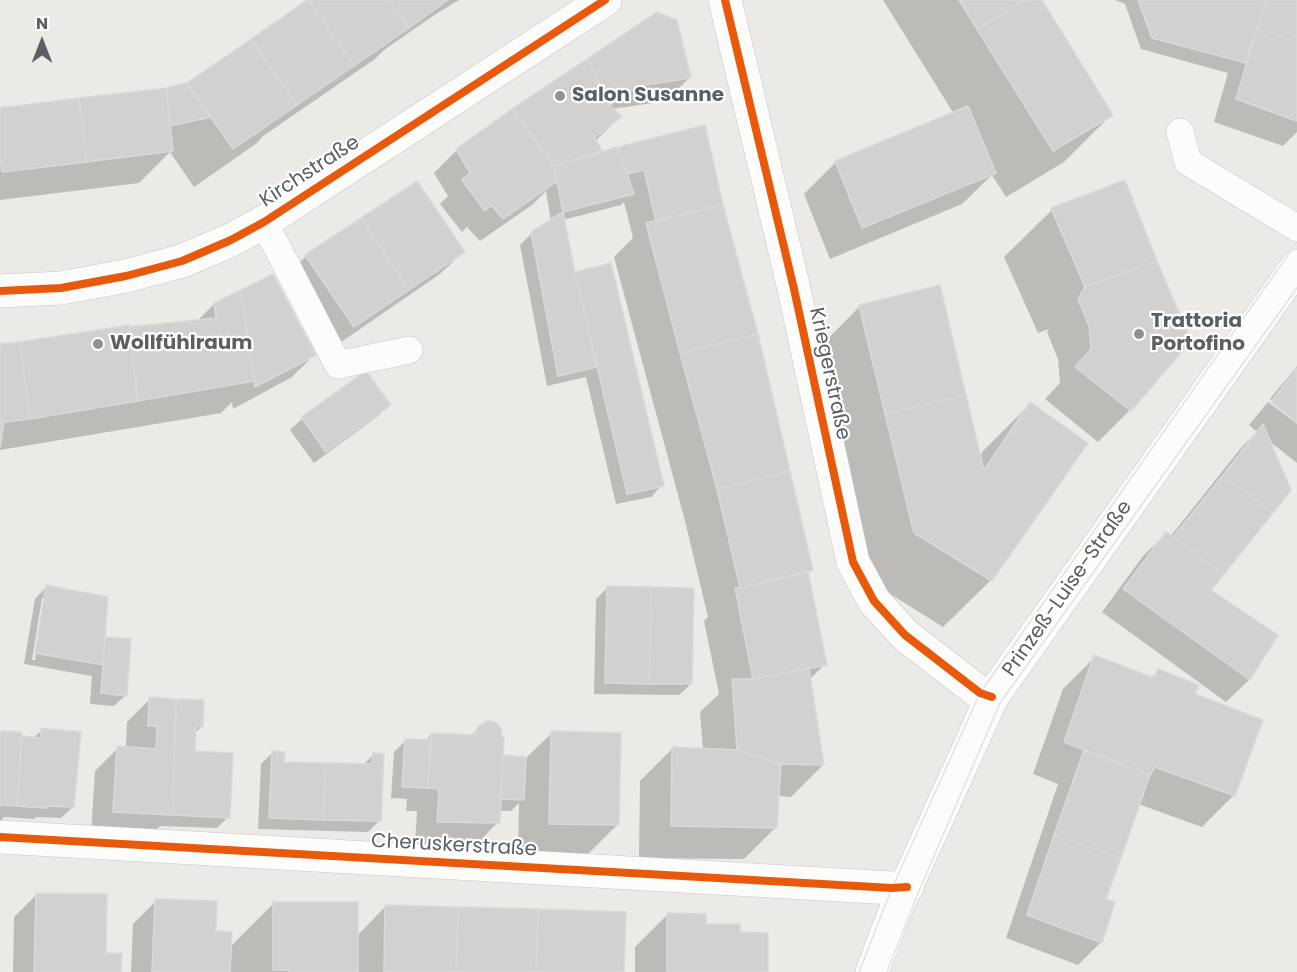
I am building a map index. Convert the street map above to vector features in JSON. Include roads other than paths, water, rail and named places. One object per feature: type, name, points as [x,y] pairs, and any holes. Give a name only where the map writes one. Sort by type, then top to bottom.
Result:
[{"type":"street","name":"Kirchstraße","points":[[0,291],[61,288],[126,276],[182,261],[231,240],[264,222],[605,0]]},
{"type":"street","name":"Kriegerstraße","points":[[725,0],[794,289],[853,562],[874,601],[904,635],[980,693],[992,697]]},
{"type":"street","name":"Prinzeß-Luise-Straße","points":[[872,972],[896,909],[992,697],[1297,266]]},
{"type":"street","name":"Cheruskerstraße","points":[[0,837],[907,887]]},
{"type":"lane","points":[[1180,132],[1188,162],[1297,228]]},
{"type":"lane","points":[[264,222],[338,365],[409,350]]},
{"type":"tram line","points":[[859,972],[892,888],[980,693],[1297,242]]},
{"type":"tram line","points":[[887,972],[919,891],[1000,703],[1297,288]]},
{"type":"place","name":"Salon Susanne","points":[[560,96]]},
{"type":"place","name":"Trattoria Portofino","points":[[1139,334]]},
{"type":"place","name":"Wollfühlraum","points":[[98,344]]}]
